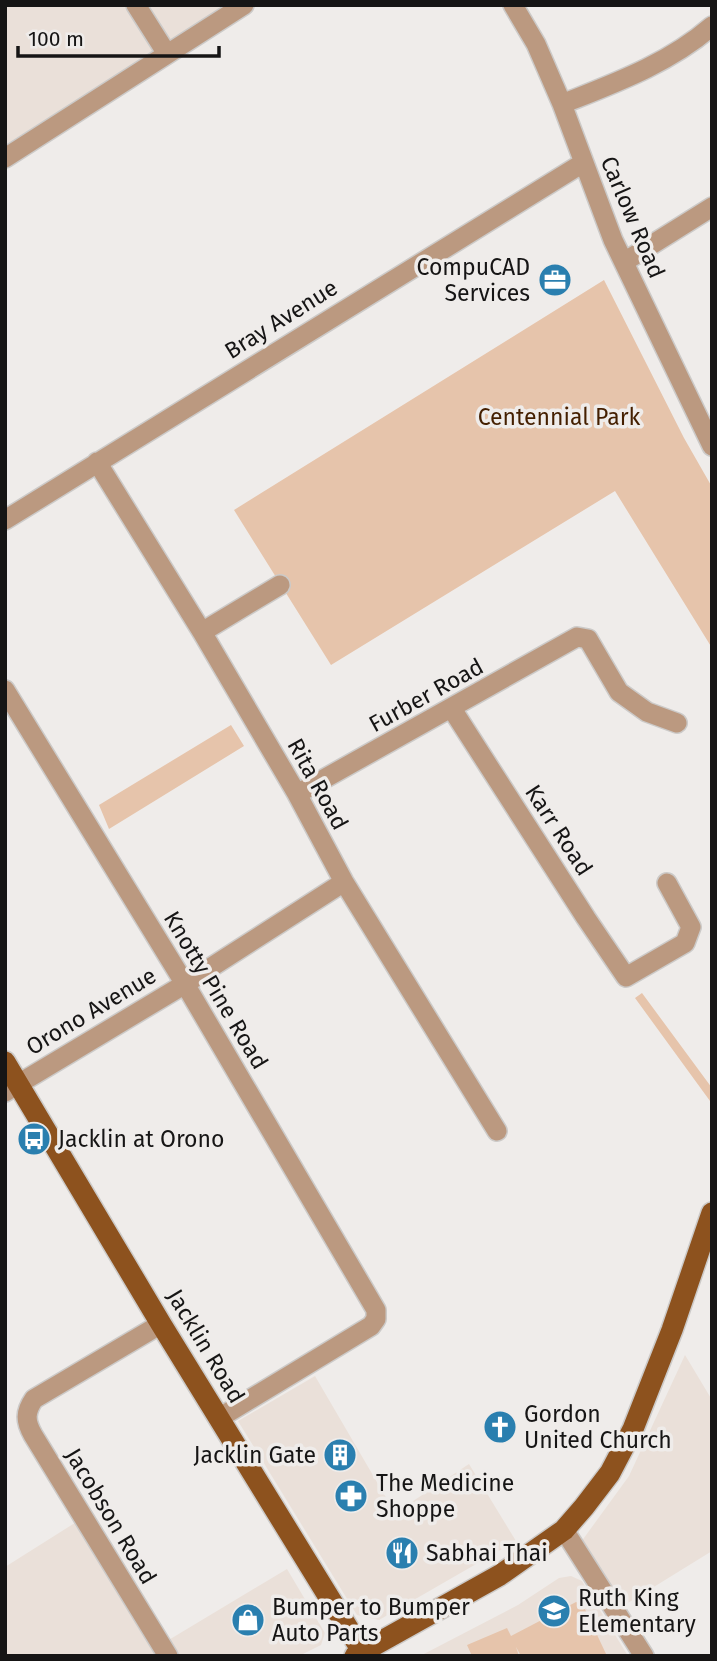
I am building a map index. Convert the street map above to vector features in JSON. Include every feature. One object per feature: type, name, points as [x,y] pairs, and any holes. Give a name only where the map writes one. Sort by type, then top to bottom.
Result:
[{"type":"main road","name":"Jacklin Road","points":[[5,1062],[11,1088],[161,1324],[361,1654]]},
{"type":"main road","points":[[361,1654],[500,1575],[564,1530],[610,1473],[633,1429],[685,1294],[712,1213]]},
{"type":"street","points":[[136,5],[167,54]]},
{"type":"street","points":[[5,158],[244,5]]},
{"type":"street","name":"Carlow Road","points":[[513,5],[536,44],[624,262],[712,446]]},
{"type":"street","points":[[562,104],[636,74],[691,45],[712,26]]},
{"type":"street","name":"Bray Avenue","points":[[5,520],[583,163]]},
{"type":"street","points":[[624,262],[712,207]]},
{"type":"street","name":"Rita Road","points":[[97,462],[202,632],[297,794],[344,882],[496,1131]]},
{"type":"street","points":[[202,632],[280,585]]},
{"type":"street","name":"Furber Road","points":[[297,794],[577,637],[587,639],[619,692],[647,712],[677,723]]},
{"type":"street","name":"Knotty Pine Road","points":[[5,690],[185,984],[376,1310],[376,1319],[362,1331],[219,1418]]},
{"type":"street","name":"Karr Road","points":[[452,709],[626,977],[685,943],[691,927],[667,883]]},
{"type":"street","name":"Orono Avenue","points":[[11,1088],[185,984],[344,882]]},
{"type":"street","name":"Jacobson Road","points":[[161,1324],[34,1399],[28,1408],[26,1420],[168,1656]]},
{"type":"street","points":[[564,1530],[644,1656]]},
{"type":"shaded area","points":[[5,5],[229,5],[5,145]]},
{"type":"shaded area","points":[[685,1355],[712,1400],[712,1551],[623,1606],[581,1542],[629,1476]]},
{"type":"shaded area","points":[[315,1376],[395,1513],[469,1464],[516,1541],[379,1620],[357,1615],[238,1421]]},
{"type":"shaded area","points":[[89,1514],[167,1641],[287,1569],[325,1633],[321,1645],[299,1656],[5,1656],[5,1567]]},
{"type":"shaded area","name":"Ruth King Elementary","points":[[571,1576],[582,1581],[628,1656],[420,1656],[518,1605],[559,1578]]},
{"type":"green space","name":"Centennial Park","points":[[604,280],[684,438],[712,487],[712,648],[615,491],[331,665],[234,510]]},
{"type":"green space","points":[[231,725],[244,746],[109,829],[99,805]]},
{"type":"green space","points":[[642,993],[712,1088],[710,1101],[635,998]]},
{"type":"green space","points":[[576,1602],[583,1605],[607,1656],[521,1656],[516,1647],[519,1656],[472,1656],[467,1645],[507,1628],[511,1636]]},
{"type":"place","name":"CompuCAD Services","points":[[555,280]]},
{"type":"place","name":"Jacklin at Orono","points":[[34,1139]]},
{"type":"place","name":"Gordon United Church","points":[[500,1427]]},
{"type":"place","name":"Jacklin Gate","points":[[340,1455]]},
{"type":"place","name":"The Medicine Shoppe","points":[[351,1496]]},
{"type":"place","name":"Sabhai Thai","points":[[402,1553]]},
{"type":"place","name":"Ruth King Elementary","points":[[554,1611]]},
{"type":"place","name":"Bumper to Bumper Auto Parts","points":[[248,1620]]}]
